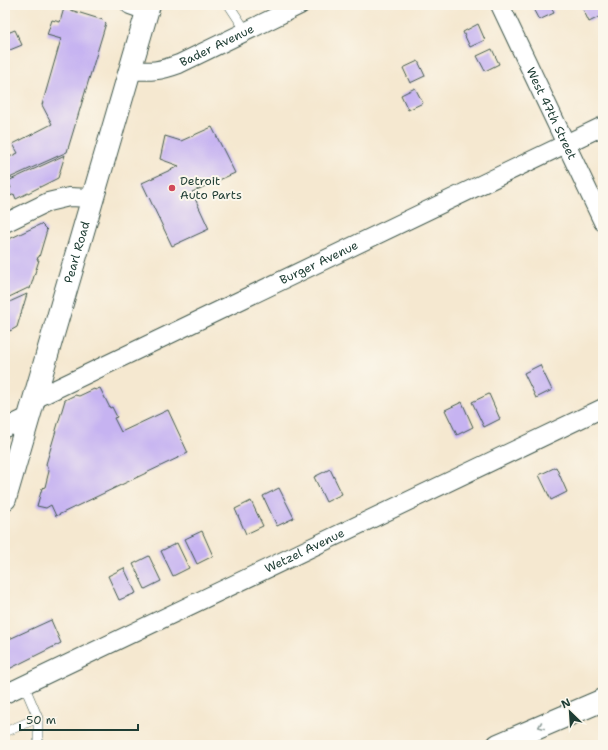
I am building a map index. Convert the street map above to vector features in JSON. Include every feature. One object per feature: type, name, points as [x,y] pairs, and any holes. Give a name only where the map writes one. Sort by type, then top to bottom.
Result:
[{"type":"main road","name":"Pearl Road","points":[[5,499],[130,70],[142,7]]},
{"type":"main road","points":[[498,745],[603,700]]},
{"type":"street","name":"Bader Avenue","points":[[130,70],[161,70],[179,64],[300,5]]},
{"type":"street","name":"West 47th Street","points":[[500,5],[603,222]]},
{"type":"street","name":"Burger Avenue","points":[[5,428],[32,408],[603,126]]},
{"type":"street","points":[[5,223],[48,202],[68,197],[92,198]]},
{"type":"street","name":"Wetzel Avenue","points":[[5,694],[603,408]]},
{"type":"lane","points":[[230,5],[246,31]]},
{"type":"lane","points":[[24,684],[38,718],[38,745]]},
{"type":"lane","points":[[5,732],[38,718]]},
{"type":"building","points":[[531,5],[550,5],[554,13],[539,20]]},
{"type":"building","points":[[585,5],[599,5],[603,15],[589,22],[582,7]]},
{"type":"building","points":[[64,8],[103,20],[106,23],[67,152],[5,180],[5,159],[18,153],[13,144],[52,124],[42,105],[61,39],[47,35],[52,20],[60,22]]},
{"type":"building","points":[[478,24],[485,40],[470,47],[463,32]]},
{"type":"building","points":[[15,30],[22,45],[5,52],[5,34]]},
{"type":"building","points":[[492,49],[499,64],[485,71],[477,56]]},
{"type":"building","points":[[418,61],[425,76],[410,83],[403,68]]},
{"type":"building","points":[[415,88],[423,103],[408,110],[401,95]]},
{"type":"building","name":"Detroit Auto Parts","points":[[212,127],[235,173],[192,192],[209,229],[172,246],[142,183],[179,166],[160,159],[165,136],[181,141]]},
{"type":"building","points":[[65,155],[58,178],[16,199],[14,194],[11,196],[8,189],[11,188],[8,181]]},
{"type":"building","points":[[41,224],[47,230],[37,260],[39,260],[30,289],[28,288],[5,299],[5,241]]},
{"type":"building","points":[[27,294],[17,327],[10,331],[8,327],[5,329],[5,304]]},
{"type":"building","points":[[540,365],[552,390],[536,398],[524,373]]},
{"type":"building","points":[[100,388],[110,408],[112,407],[117,417],[114,418],[121,432],[168,410],[188,453],[56,516],[51,505],[46,508],[37,506],[42,488],[45,487],[49,471],[46,464],[65,400],[75,395],[79,396],[94,389]]},
{"type":"building","points":[[489,394],[500,419],[484,427],[472,402]]},
{"type":"building","points":[[462,402],[473,427],[457,435],[445,410]]},
{"type":"building","points":[[556,467],[567,492],[551,500],[539,475]]},
{"type":"building","points":[[330,469],[342,494],[326,502],[314,477]]},
{"type":"building","points":[[279,488],[294,518],[277,526],[263,496]]},
{"type":"building","points":[[251,501],[263,526],[246,534],[235,509]]},
{"type":"building","points":[[202,531],[213,556],[197,564],[185,539]]},
{"type":"building","points":[[177,543],[189,568],[173,576],[161,551]]},
{"type":"building","points":[[149,556],[161,581],[145,589],[133,564]]},
{"type":"building","points":[[124,568],[136,593],[119,600],[108,576]]},
{"type":"building","points":[[51,620],[61,643],[5,671],[5,641]]},
{"type":"place","name":"Detroit Auto Parts","points":[[172,188]]}]
